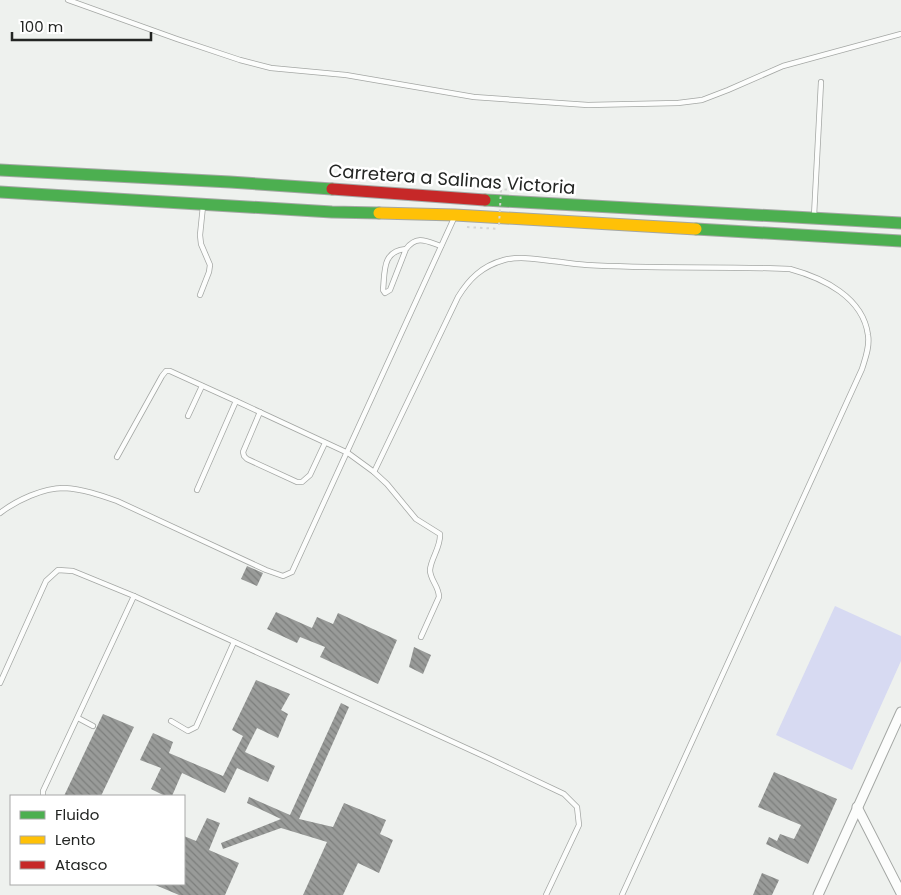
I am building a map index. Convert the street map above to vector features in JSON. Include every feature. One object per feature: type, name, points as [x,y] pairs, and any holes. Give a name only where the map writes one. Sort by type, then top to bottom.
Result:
[{"type":"main road","name":"Carretera a Salinas Victoria","points":[[0,170],[901,223]]},
{"type":"main road","name":"Carretera a Salinas Victoria","points":[[0,192],[203,205],[332,212],[455,215],[901,241]]},
{"type":"street","points":[[818,895],[901,712]]},
{"type":"street","points":[[857,807],[901,893]]},
{"type":"lane","points":[[68,0],[177,39],[271,68],[346,76],[474,97],[588,105],[678,103],[702,100],[783,66],[901,34]]},
{"type":"lane","points":[[813,218],[821,82]]},
{"type":"lane","points":[[200,295],[210,272],[210,264],[201,244],[200,236],[203,205]]},
{"type":"lane","points":[[0,513],[18,501],[44,492],[63,488],[91,493],[117,501],[266,570],[280,576],[286,576],[296,568],[455,215]]},
{"type":"lane","points":[[406,249],[393,252],[387,259],[385,293],[390,290],[406,249],[414,241],[421,240],[441,246]]},
{"type":"lane","points":[[374,472],[458,297],[467,283],[478,272],[491,264],[506,259],[520,258],[587,265],[790,269],[803,272],[831,286],[854,303],[865,321],[869,336],[867,354],[862,369],[622,895]]},
{"type":"lane","points":[[117,457],[165,372],[170,371],[348,453],[387,484],[416,519],[440,534],[430,567],[431,576],[439,590],[440,597],[421,638]]},
{"type":"lane","points":[[188,416],[202,386]]},
{"type":"lane","points":[[197,490],[236,401]]},
{"type":"lane","points":[[260,412],[243,452],[247,459],[298,482],[302,482],[310,475],[325,443]]},
{"type":"lane","points":[[0,683],[46,581],[58,570],[73,570],[134,596],[564,794],[578,807],[578,825],[546,895]]},
{"type":"lane","points":[[43,795],[43,791],[134,596]]},
{"type":"lane","points":[[171,721],[188,731],[196,727],[234,642]]},
{"type":"lane","points":[[78,718],[93,726]]},
{"type":"path","points":[[499,225],[501,190]]},
{"type":"shaded area","points":[[835,606],[901,636],[901,661],[852,770],[776,735]]},
{"type":"building","points":[[247,566],[263,573],[257,586],[241,579]]},
{"type":"building","points":[[276,612],[312,628],[317,617],[333,624],[338,613],[397,640],[378,684],[320,657],[325,647],[300,637],[297,643],[267,629]]},
{"type":"building","points":[[414,647],[431,655],[423,674],[409,667]]},
{"type":"building","points":[[256,680],[290,694],[281,710],[288,714],[278,738],[257,728],[245,752],[275,766],[268,782],[237,768],[225,793],[182,773],[172,795],[163,795],[151,789],[161,768],[140,760],[153,733],[173,742],[169,753],[223,776],[243,736],[232,730]]},
{"type":"building","points":[[341,703],[349,707],[299,819],[333,827],[344,803],[386,820],[380,834],[393,840],[379,873],[358,863],[343,895],[303,895],[327,842],[281,828],[223,849],[221,843],[281,819],[247,803],[249,797],[290,815]]},
{"type":"building","points":[[103,714],[134,727],[101,795],[64,795]]},
{"type":"building","points":[[774,772],[837,799],[808,864],[766,844],[769,837],[777,841],[780,834],[794,839],[801,825],[758,807]]},
{"type":"building","points":[[207,818],[220,823],[209,850],[239,863],[225,895],[179,895],[155,885],[185,885],[185,836],[196,841]]},
{"type":"building","points":[[762,873],[779,880],[772,895],[753,895]]},
{"type":"traffic: fast","points":[[0,170],[332,189]]},
{"type":"traffic: fast","points":[[0,192],[332,212],[379,213]]},
{"type":"traffic: fast","points":[[485,200],[901,223]]},
{"type":"traffic: fast","points":[[696,229],[901,241]]},
{"type":"traffic: slow","points":[[379,213],[455,215],[696,229]]},
{"type":"traffic: jam","points":[[332,189],[485,200]]}]
